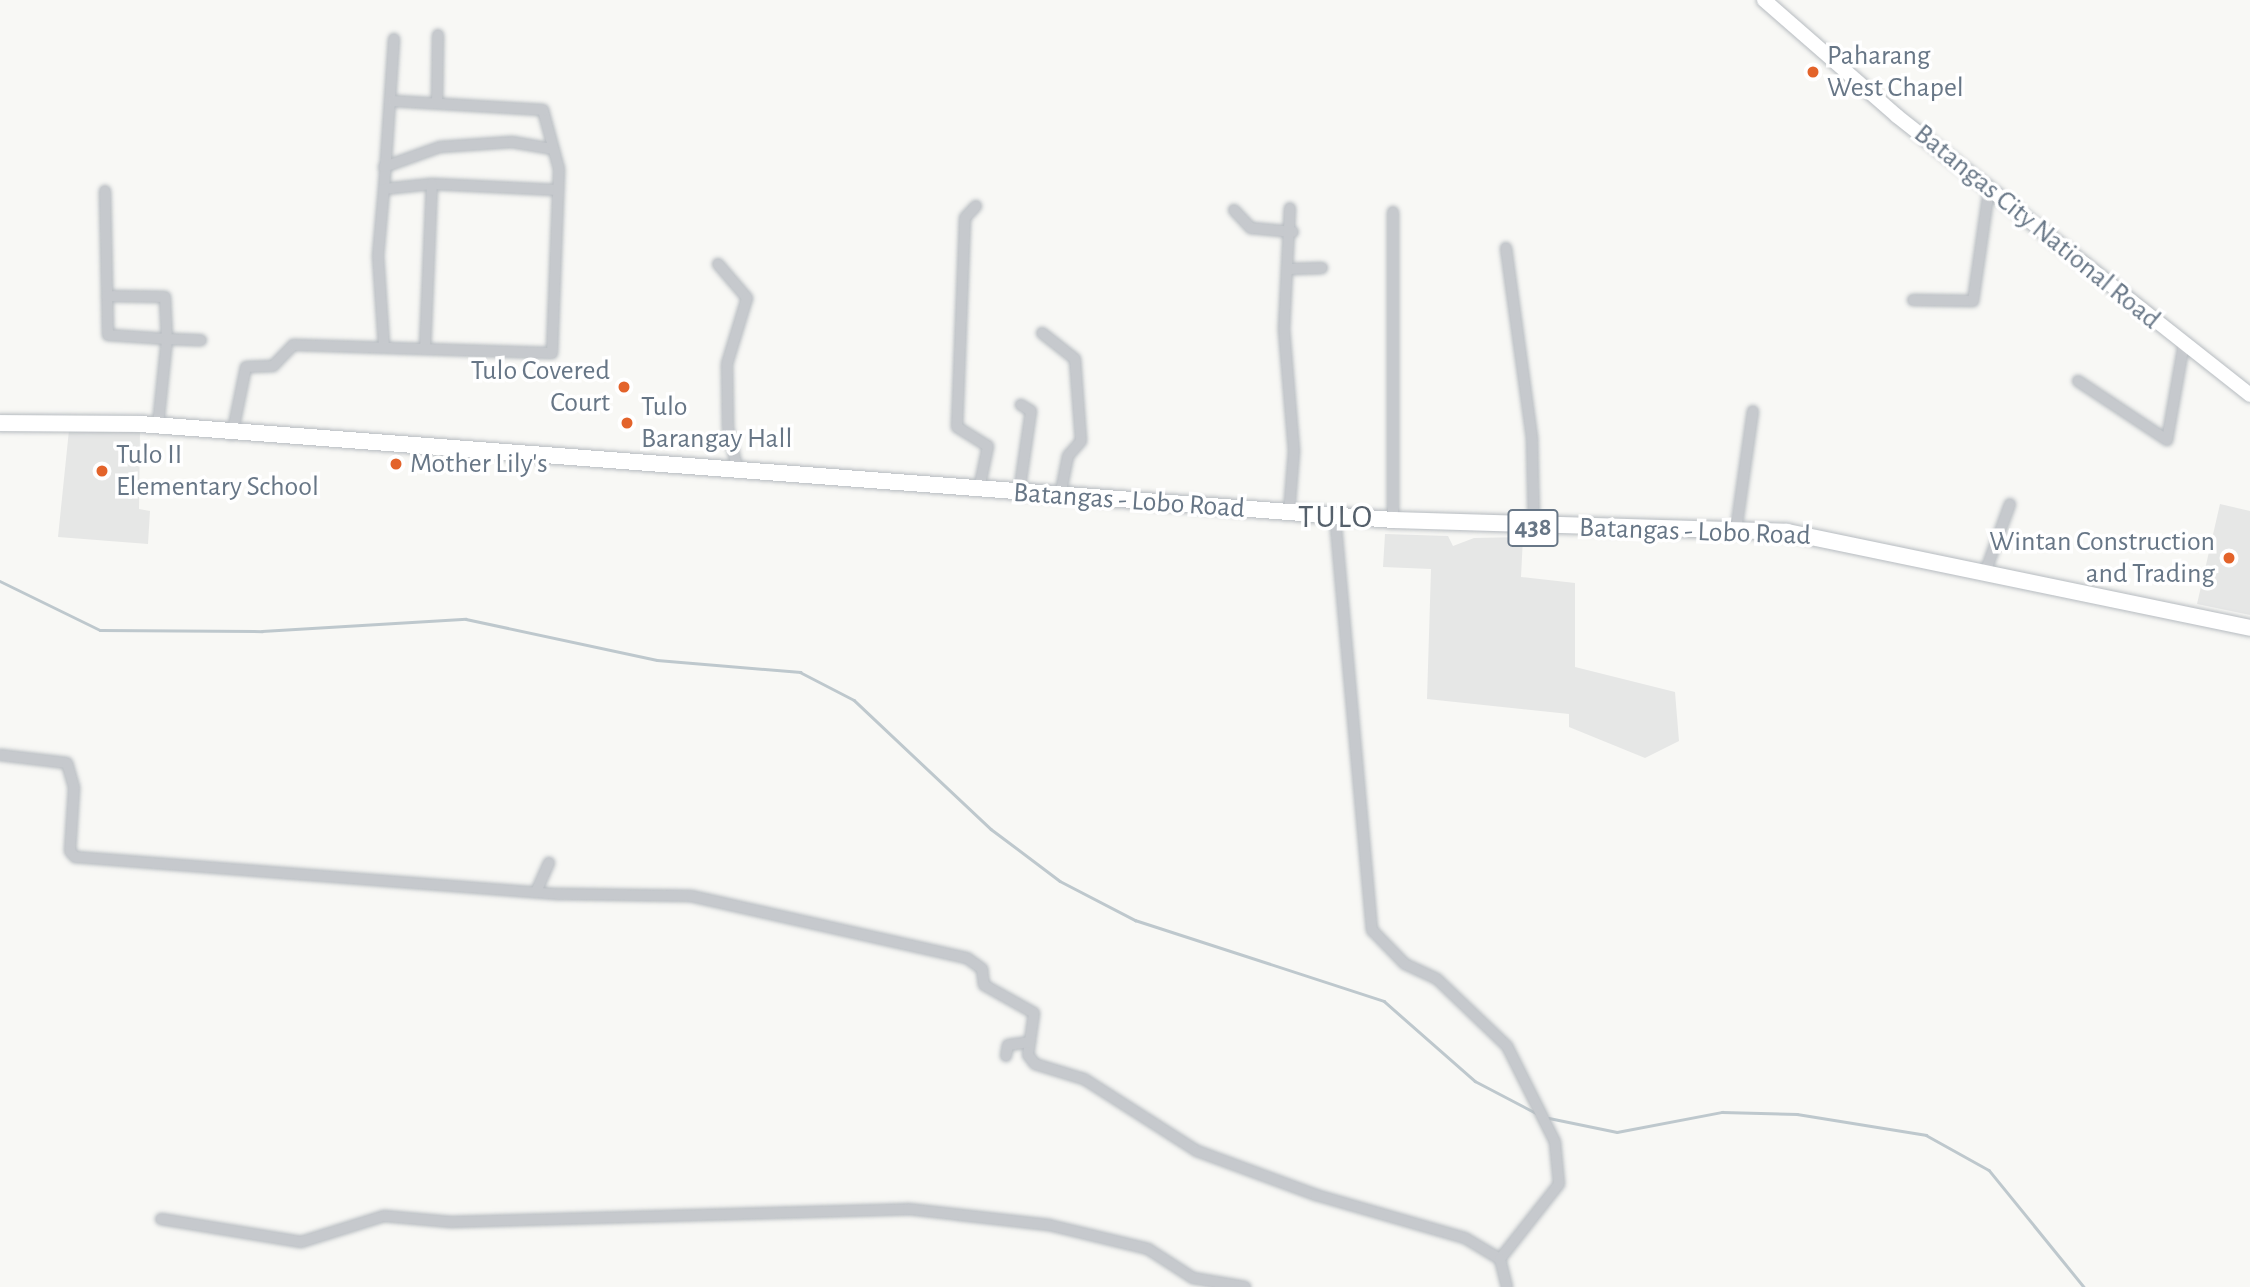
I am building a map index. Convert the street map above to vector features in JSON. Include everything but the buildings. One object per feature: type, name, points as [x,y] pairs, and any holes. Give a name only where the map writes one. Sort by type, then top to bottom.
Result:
[{"type":"main road","name":"Batangas - Lobo Road","points":[[0,423],[158,425],[232,435],[1393,520],[1534,528],[1736,530],[1838,539],[2250,628]]},
{"type":"street","name":"Batangas City National Road","points":[[1764,0],[1989,190],[2250,395]]},
{"type":"street","points":[[437,100],[438,35]]},
{"type":"street","points":[[384,346],[379,256],[384,167],[393,101],[394,39]]},
{"type":"street","points":[[232,435],[246,367],[273,366],[293,345],[384,346],[550,356],[557,190],[553,149],[537,107],[437,100],[393,101]]},
{"type":"street","points":[[384,167],[440,147],[512,142],[553,149]]},
{"type":"street","points":[[384,189],[432,184],[557,190]]},
{"type":"street","points":[[425,349],[432,184]]},
{"type":"street","points":[[1913,300],[1973,301],[1989,190]]},
{"type":"street","points":[[105,191],[108,338],[201,340]]},
{"type":"street","points":[[976,206],[965,218],[957,428],[988,446],[979,489]]},
{"type":"street","points":[[1289,513],[1293,414],[1284,329],[1293,232],[1290,208]]},
{"type":"street","points":[[1234,210],[1251,228],[1293,232]]},
{"type":"street","points":[[1393,212],[1393,520]]},
{"type":"street","points":[[1506,248],[1532,439],[1534,528]]},
{"type":"street","points":[[718,264],[747,299],[727,364],[738,472]]},
{"type":"street","points":[[1291,269],[1322,268]]},
{"type":"street","points":[[107,296],[165,297],[167,339],[158,425]]},
{"type":"street","points":[[1042,333],[1055,349],[1075,359],[1081,441],[1068,456],[1060,496]]},
{"type":"street","points":[[2078,381],[2167,440],[2184,344]]},
{"type":"street","points":[[1019,493],[1031,411],[1021,405]]},
{"type":"street","points":[[1736,530],[1753,411]]},
{"type":"street","points":[[1986,570],[2010,504]]},
{"type":"street","points":[[1335,516],[1372,930],[1405,964],[1437,979],[1507,1046],[1555,1142],[1559,1184],[1500,1259]]},
{"type":"street","points":[[0,755],[67,763],[74,788],[70,851],[75,857],[537,892],[691,896],[967,958],[982,969],[984,985],[1034,1013],[1028,1055],[1035,1064],[1084,1079],[1197,1151],[1316,1195],[1465,1238],[1500,1259],[1507,1287]]},
{"type":"street","points":[[537,892],[549,863]]},
{"type":"street","points":[[1006,1056],[1008,1045],[1030,1042]]},
{"type":"street","points":[[161,1219],[301,1242],[384,1216],[451,1223],[908,1209],[1049,1225],[1148,1249],[1193,1278],[1245,1287]]},
{"type":"shaded area","name":"Tulo II Elementary School","points":[[69,430],[140,432],[139,509],[150,511],[148,544],[58,537]]},
{"type":"shaded area","name":"Wintan Construction and Trading","points":[[2220,504],[2250,511],[2250,615],[2197,604]]},
{"type":"shaded area","points":[[1385,534],[1448,536],[1453,546],[1474,538],[1523,537],[1521,577],[1575,583],[1575,667],[1675,692],[1679,741],[1645,758],[1569,727],[1569,714],[1427,699],[1431,569],[1383,567]]},
{"type":"waterway","points":[[0,581],[100,630],[262,631],[466,619],[657,660],[800,672],[854,700],[991,829],[1060,881],[1135,920],[1384,1001],[1475,1081],[1536,1113]]},
{"type":"waterway","points":[[1549,1118],[1617,1132],[1722,1112],[1797,1114],[1926,1135],[1989,1170],[2084,1287]]},
{"type":"place","name":"Paharang West Chapel","points":[[1813,72]]},
{"type":"place","name":"Tulo Covered Court","points":[[624,387]]},
{"type":"place","name":"Tulo Barangay Hall","points":[[627,423]]},
{"type":"place","name":"Mother Lily's","points":[[396,464]]},
{"type":"place","name":"Tulo II Elementary School","points":[[102,471]]},
{"type":"place","name":"Wintan Construction and Trading","points":[[2229,558]]},
{"type":"district","name":"TULO","points":[[1336,517]]}]
